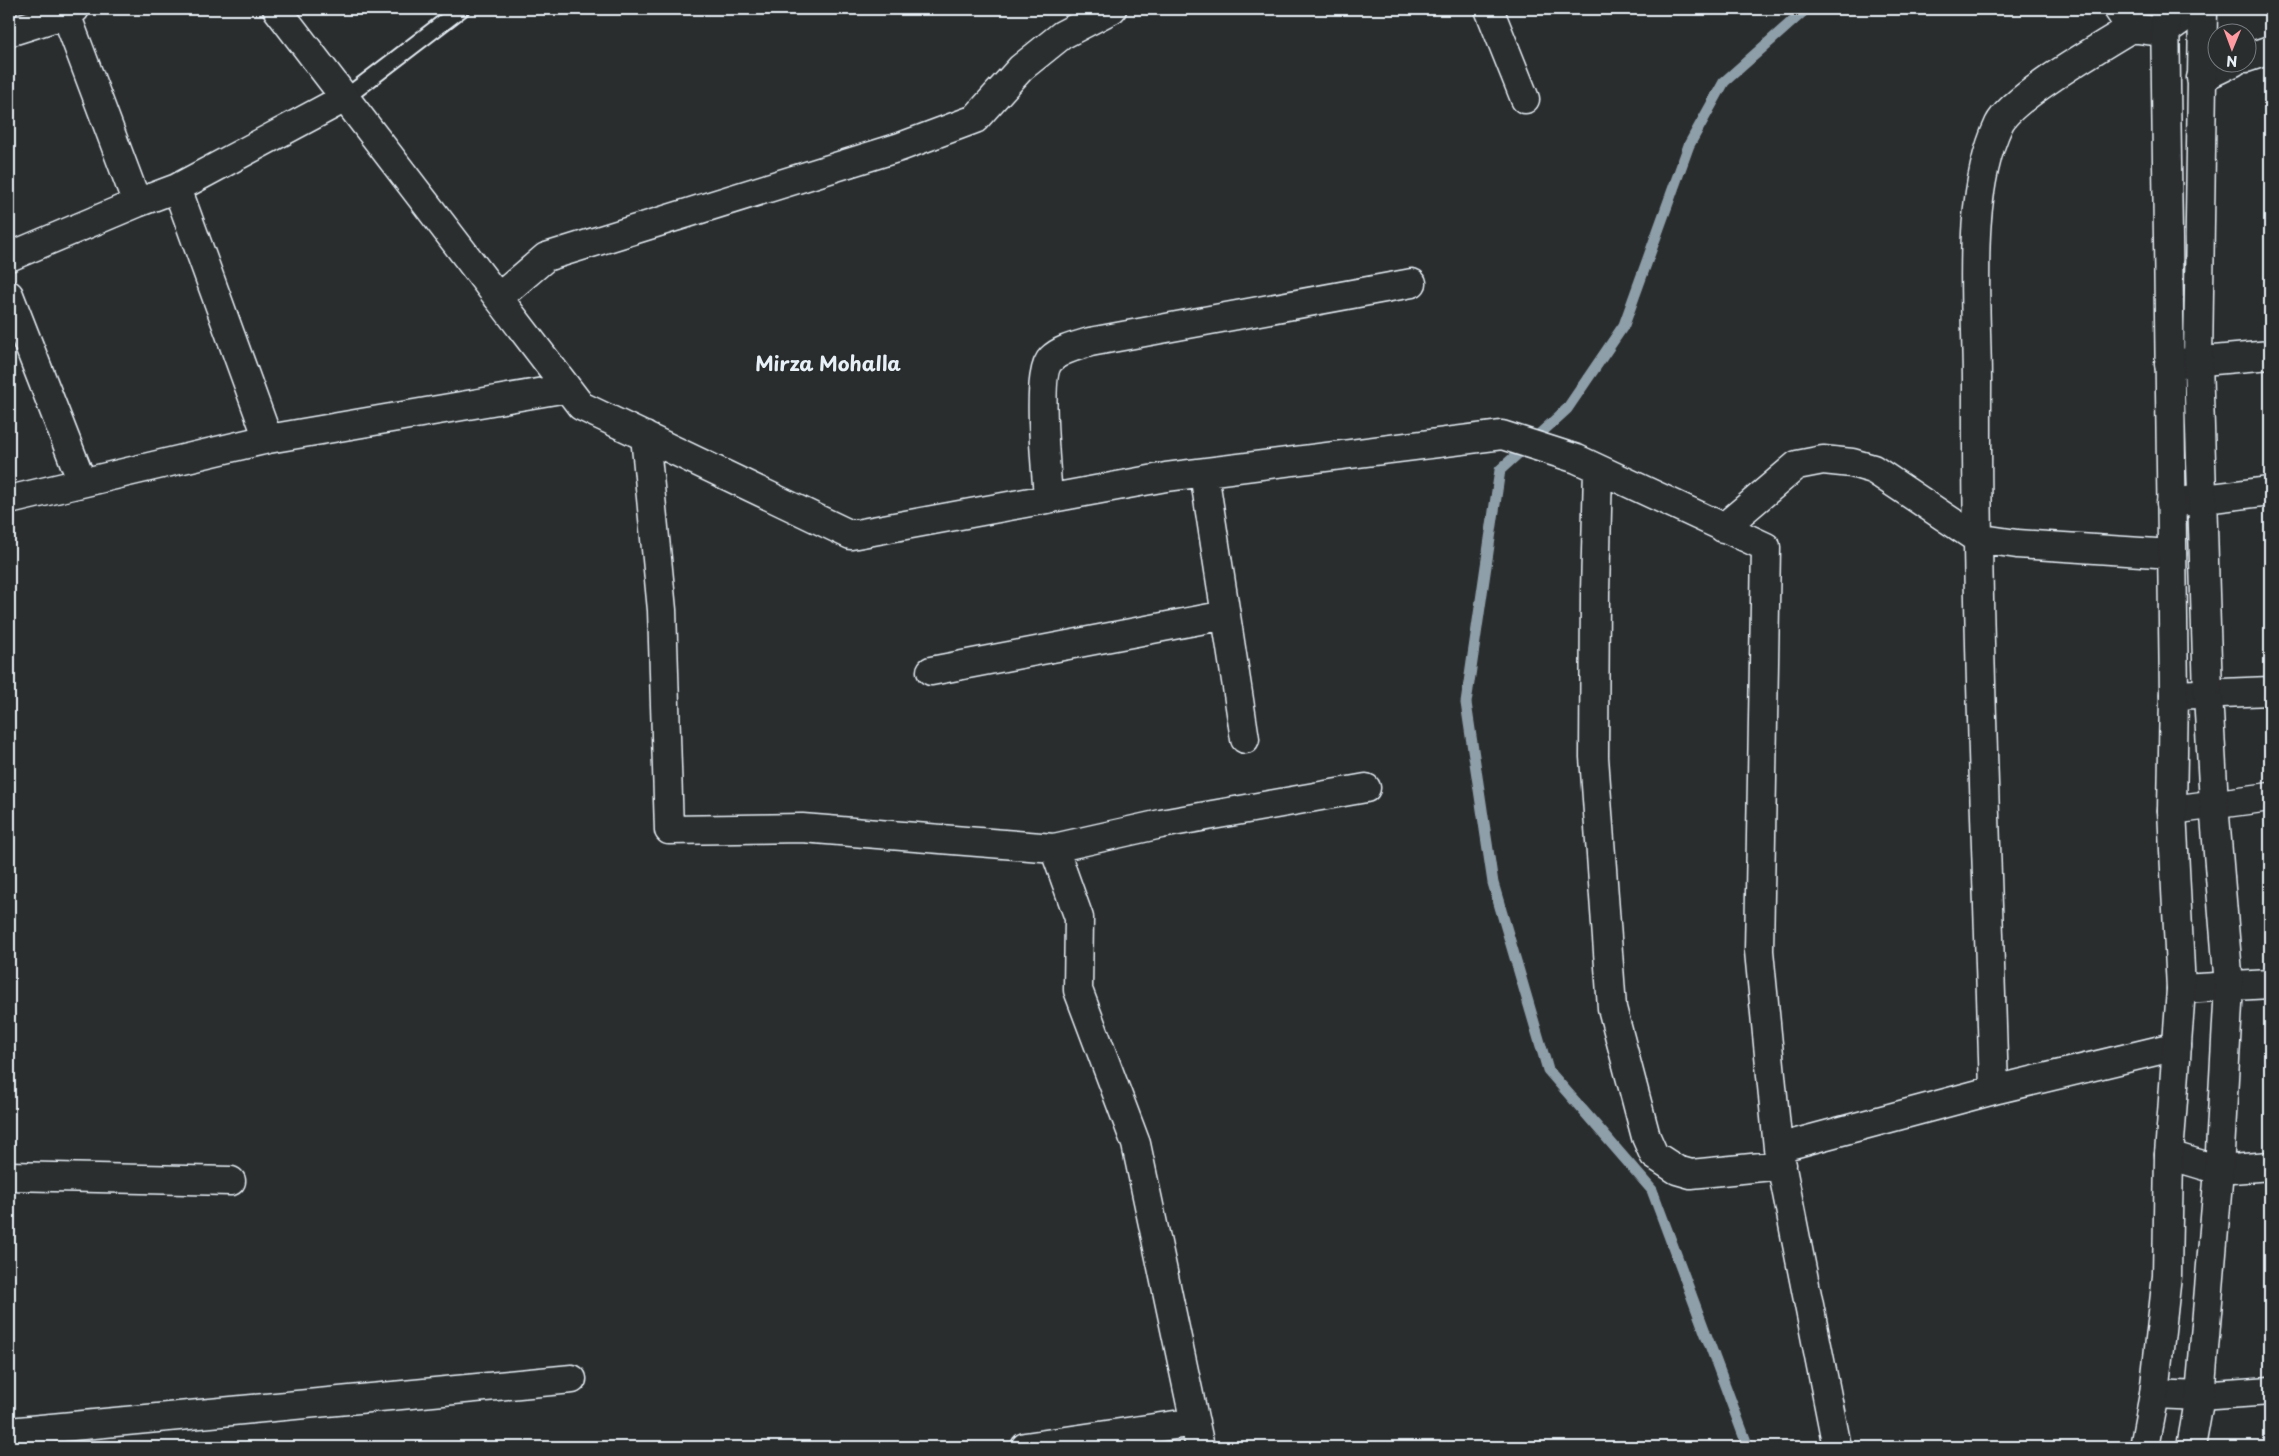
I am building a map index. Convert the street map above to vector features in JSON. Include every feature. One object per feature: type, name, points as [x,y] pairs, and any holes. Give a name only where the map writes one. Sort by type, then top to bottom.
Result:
[{"type":"street","points":[[277,9],[581,406],[851,535],[1166,477],[1204,474],[1502,435],[1587,464],[1766,547],[1759,952],[1780,1157],[1837,1447]]},
{"type":"street","points":[[498,298],[546,257],[900,148],[975,119],[1021,68],[1062,35],[1112,9]]},
{"type":"street","points":[[1489,9],[1525,99]]},
{"type":"street","points":[[1994,1090],[1976,538],[1975,223],[1987,158],[1999,122],[2015,104],[2125,18],[2165,20],[2196,9]]},
{"type":"street","points":[[2191,1447],[2200,1396],[2219,1170],[2229,986],[2214,804],[2208,694],[2198,361],[2203,9]]},
{"type":"street","points":[[9,32],[71,11],[137,203]]},
{"type":"street","points":[[2144,1447],[2154,1394],[2166,1276],[2169,1155],[2181,989],[2172,810],[2174,695],[2165,20]]},
{"type":"street","points":[[2256,55],[2270,50]]},
{"type":"street","points":[[2201,78],[2213,72]]},
{"type":"street","points":[[9,257],[177,188],[345,98]]},
{"type":"street","points":[[177,188],[268,439]]},
{"type":"street","points":[[1048,499],[1043,378],[1051,359],[1064,350],[1090,342],[1412,283]]},
{"type":"street","points":[[9,294],[82,482]]},
{"type":"street","points":[[2169,364],[2270,355]]},
{"type":"street","points":[[9,500],[268,439],[567,388]]},
{"type":"street","points":[[645,436],[662,610],[669,830],[802,828],[1054,848],[1161,824],[1366,788]]},
{"type":"street","points":[[1723,528],[1797,465],[1823,460],[1852,463],[1873,469],[1976,538],[2017,544],[2172,554]]},
{"type":"street","points":[[1587,464],[1595,593],[1594,757],[1612,1008],[1646,1137],[1654,1155],[1677,1170],[1691,1174],[1780,1157],[1994,1090],[2177,1046]]},
{"type":"street","points":[[1204,474],[1245,739]]},
{"type":"street","points":[[2171,503],[2270,492]]},
{"type":"street","points":[[932,672],[1226,615]]},
{"type":"street","points":[[2174,695],[2270,691]]},
{"type":"street","points":[[2172,810],[2270,797]]},
{"type":"street","points":[[1025,1447],[1198,1434],[1136,1144],[1078,990],[1079,918],[1054,848]]},
{"type":"street","points":[[2181,989],[2270,984]]},
{"type":"street","points":[[2169,1155],[2219,1170],[2270,1166]]},
{"type":"street","points":[[9,1176],[231,1181]]},
{"type":"street","points":[[9,1432],[572,1379]]},
{"type":"street","points":[[2154,1394],[2200,1396],[2270,1391]]},
{"type":"lane","points":[[345,98],[461,9]]},
{"type":"waterway","points":[[1748,1447],[1652,1190],[1548,1070],[1493,883],[1466,703],[1500,470],[1567,409],[1624,325],[1689,145],[1724,82],[1806,9]]},
{"type":"district","name":"Mirza Mohalla","points":[[828,363]]}]
